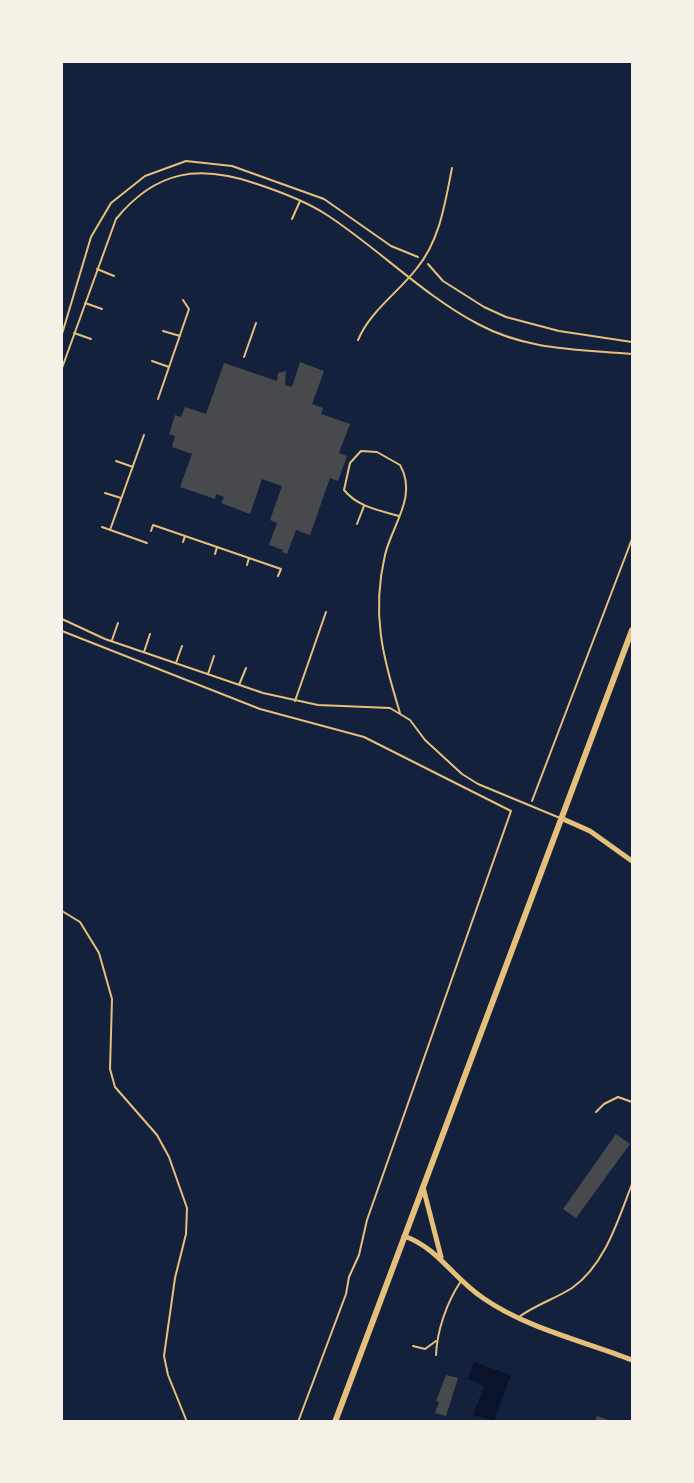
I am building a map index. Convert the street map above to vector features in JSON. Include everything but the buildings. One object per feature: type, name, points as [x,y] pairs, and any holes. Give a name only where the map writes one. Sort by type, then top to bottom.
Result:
[{"type":"street","points":[[335,1422],[422,1183],[633,630]]},
{"type":"street","points":[[562,819],[590,831],[633,861]]},
{"type":"street","points":[[422,1183],[441,1259]]},
{"type":"street","points":[[404,1236],[421,1242],[482,1298],[519,1317],[633,1360]]},
{"type":"lane","points":[[358,340],[377,310],[410,277],[430,249],[442,216],[452,168]]},
{"type":"lane","points":[[62,368],[116,219],[142,192],[171,177],[203,172],[229,174],[300,201],[333,219],[410,277],[478,324],[514,339],[559,350],[633,354]]},
{"type":"lane","points":[[292,219],[300,201]]},
{"type":"lane","points":[[97,269],[114,276]]},
{"type":"lane","points":[[158,399],[189,309],[183,300]]},
{"type":"lane","points":[[85,303],[102,309]]},
{"type":"lane","points":[[244,357],[256,323]]},
{"type":"lane","points":[[163,331],[180,336]]},
{"type":"lane","points":[[74,333],[91,339]]},
{"type":"lane","points":[[152,361],[169,367]]},
{"type":"lane","points":[[110,530],[144,435]]},
{"type":"lane","points":[[399,516],[364,506],[351,499],[344,490],[345,476],[354,456],[367,449],[390,457],[400,465],[405,473],[406,497],[385,555],[377,608],[381,652],[400,713]]},
{"type":"lane","points":[[116,461],[133,466]]},
{"type":"lane","points":[[105,492],[121,498]]},
{"type":"lane","points":[[357,524],[364,506]]},
{"type":"lane","points":[[151,531],[153,525],[281,569],[278,576]]},
{"type":"lane","points":[[102,528],[147,543]]},
{"type":"lane","points":[[183,542],[185,536]]},
{"type":"lane","points":[[215,554],[217,547]]},
{"type":"lane","points":[[247,565],[249,558]]},
{"type":"lane","points":[[295,701],[326,612]]},
{"type":"lane","points":[[62,619],[112,641],[176,664],[295,701],[335,706],[379,706],[400,713],[462,774],[562,819]]},
{"type":"lane","points":[[112,641],[118,623]]},
{"type":"lane","points":[[144,652],[150,634]]},
{"type":"lane","points":[[176,664],[182,646]]},
{"type":"lane","points":[[207,674],[214,657]]},
{"type":"lane","points":[[239,685],[246,668]]},
{"type":"lane","points":[[596,1112],[604,1104],[618,1097],[633,1102]]},
{"type":"lane","points":[[519,1317],[571,1289],[586,1276],[600,1258],[633,1185]]},
{"type":"lane","points":[[436,1355],[436,1341],[452,1296],[461,1281]]},
{"type":"lane","points":[[413,1346],[425,1349],[436,1341]]},
{"type":"path","points":[[62,334],[91,237],[111,202],[145,176],[186,161],[232,166],[324,199],[391,246],[412,253],[423,260],[443,281],[506,317],[559,331],[633,342]]},
{"type":"path","points":[[530,806],[633,539]]},
{"type":"path","points":[[62,631],[260,709],[364,737],[511,811],[367,1220],[359,1255],[348,1277],[346,1294],[298,1422]]},
{"type":"path","points":[[62,911],[80,922],[99,953],[112,999],[110,1069],[115,1087],[157,1136],[169,1157],[187,1208],[186,1234],[175,1278],[164,1356],[168,1375],[187,1422]]},
{"type":"water","points":[[474,1362],[511,1375],[494,1421],[473,1415],[484,1386],[468,1379]]}]
